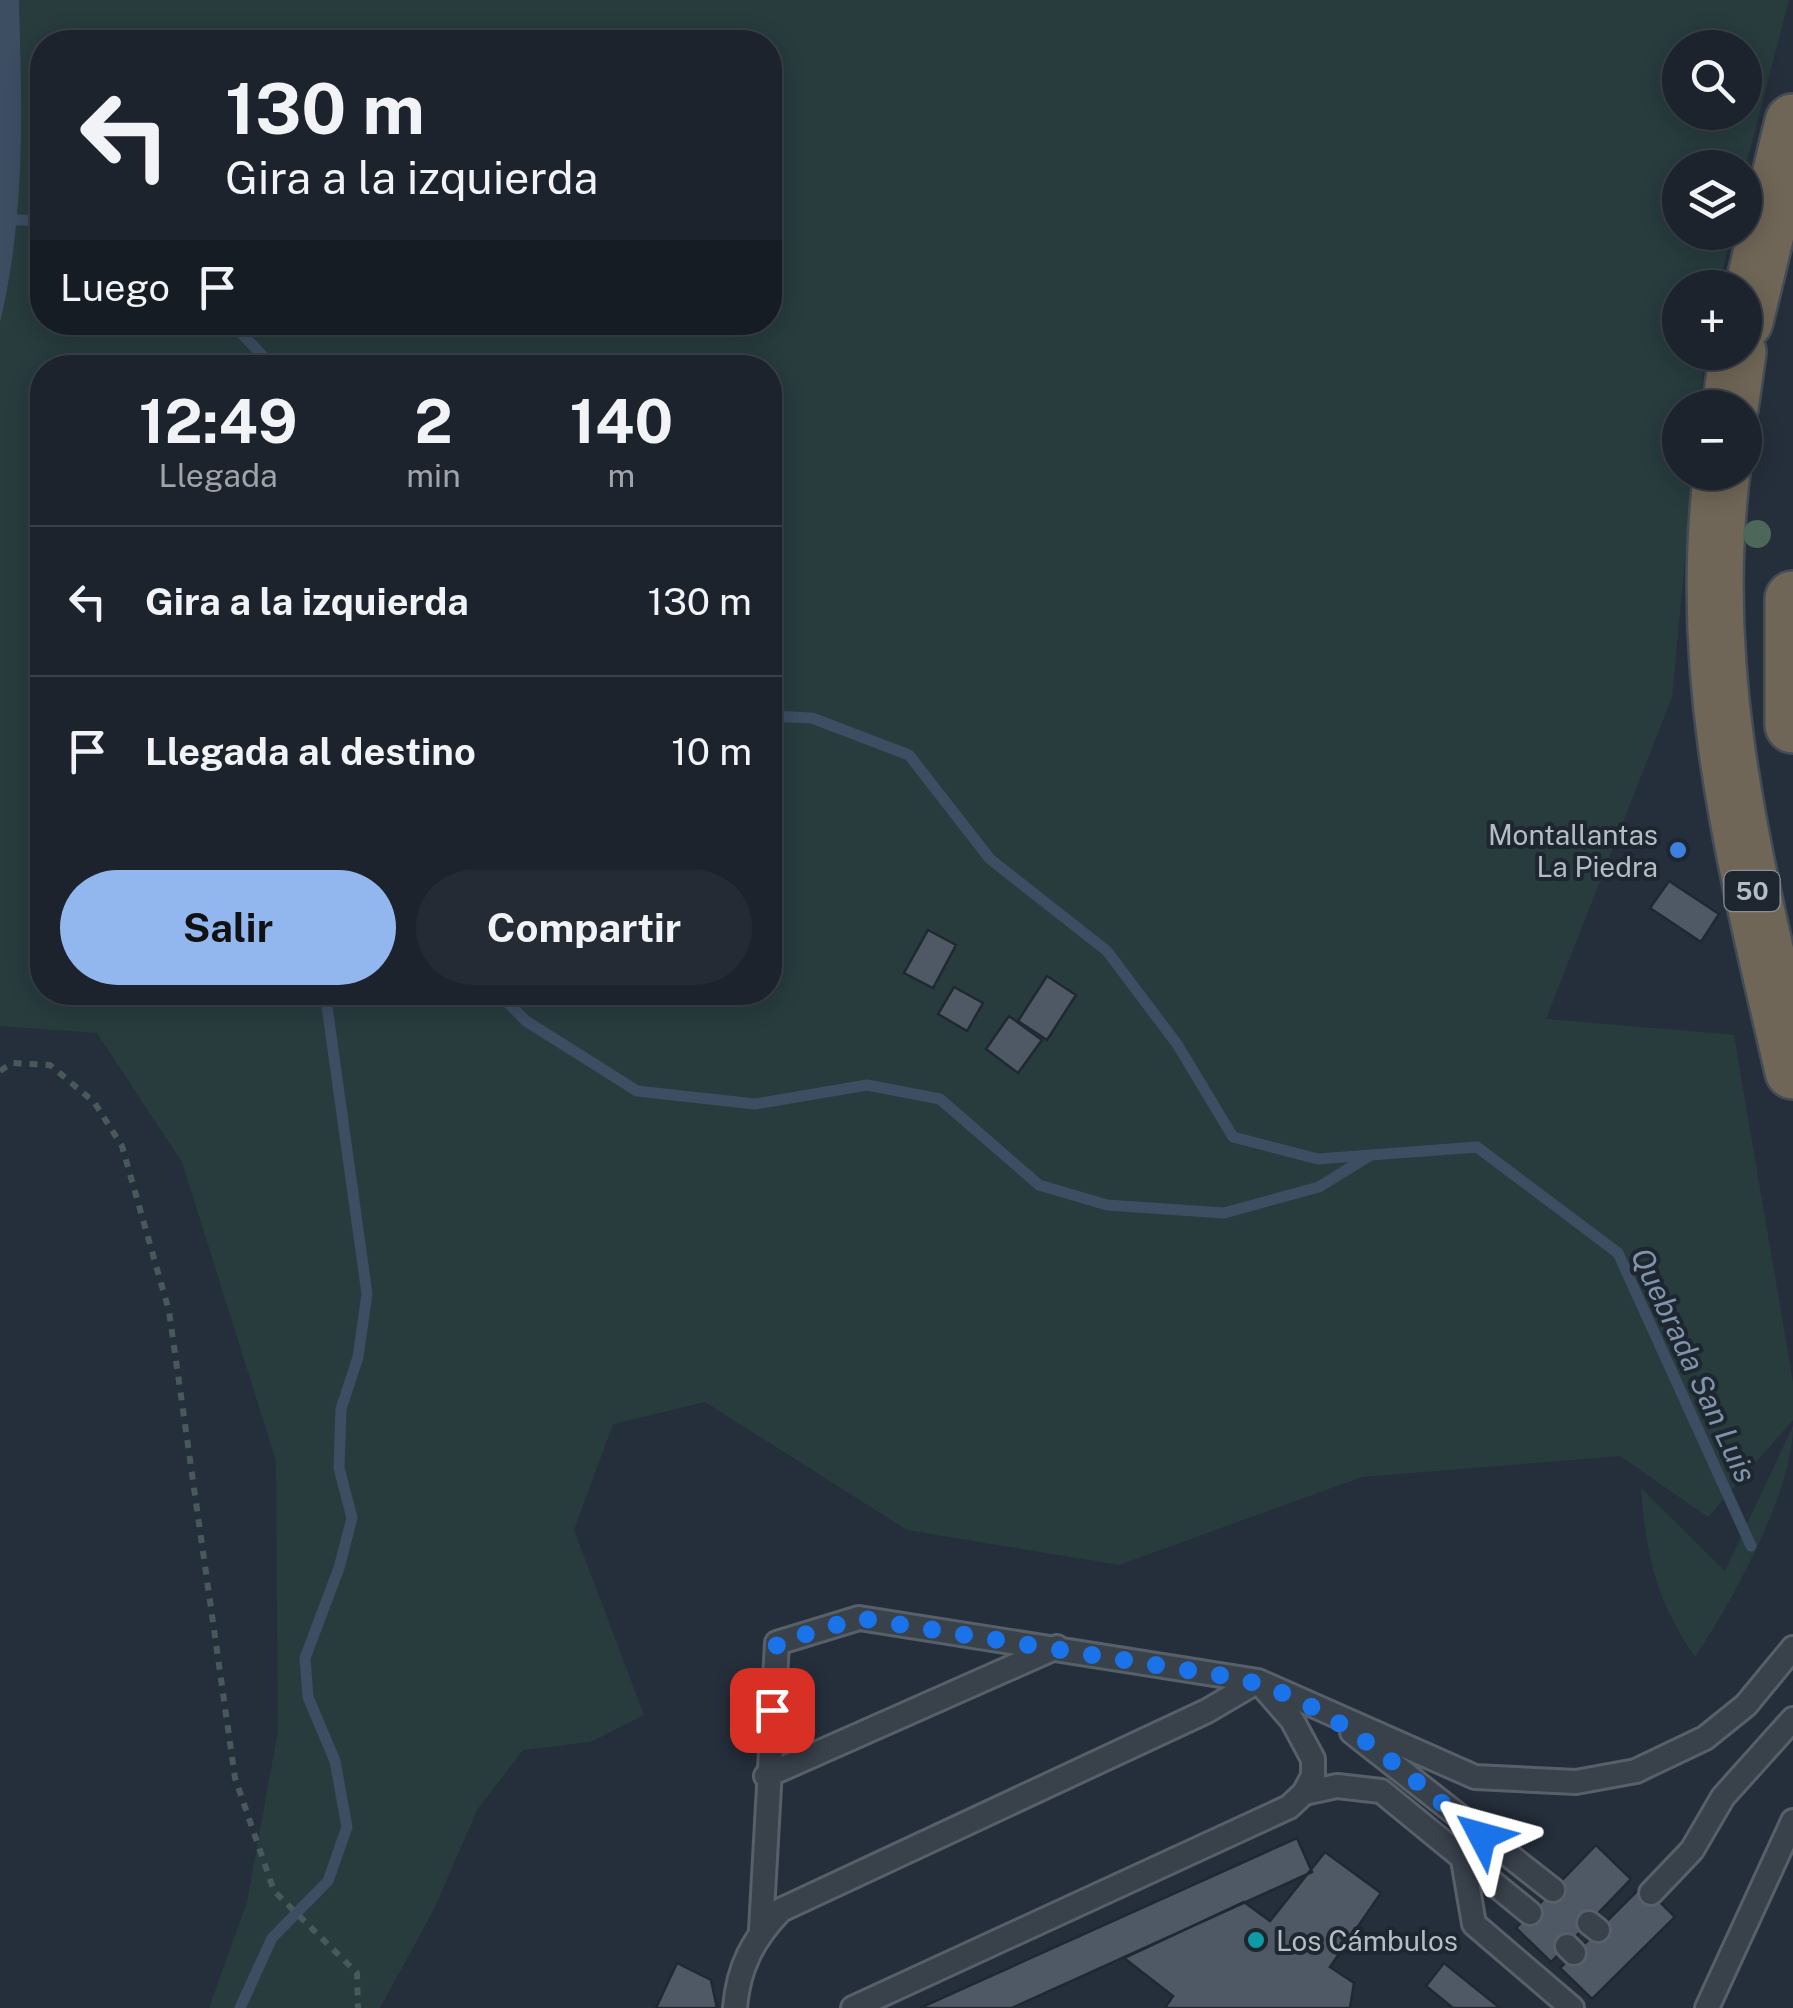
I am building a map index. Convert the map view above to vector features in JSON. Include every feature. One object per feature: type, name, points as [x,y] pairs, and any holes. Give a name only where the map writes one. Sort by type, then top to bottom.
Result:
[{"type":"highway","points":[[1757,270],[1793,122]]},
{"type":"highway","name":"50","points":[[1721,490],[1714,611],[1719,711],[1744,857],[1793,1070]]},
{"type":"highway","points":[[1793,599],[1793,725]]},
{"type":"lane","points":[[761,1930],[766,1776],[777,1643],[859,1618],[1058,1646],[1258,1682],[1475,1777],[1548,1784],[1604,1780],[1674,1755],[1704,1738],[1746,1705],[1793,1648]]},
{"type":"lane","points":[[766,1776],[1058,1646]]},
{"type":"lane","points":[[853,2008],[1289,1807],[1304,1793],[1313,1776],[1313,1759],[1292,1720],[1258,1682]]},
{"type":"lane","points":[[735,2008],[737,1980],[761,1930],[781,1910],[1207,1711],[1258,1682]]},
{"type":"lane","points":[[1326,1711],[1552,1890]]},
{"type":"lane","points":[[1651,1894],[1692,1850],[1723,1798],[1793,1719]]},
{"type":"lane","points":[[1304,1793],[1337,1786],[1381,1791],[1530,1913]]},
{"type":"lane","points":[[1707,2008],[1793,1821]]},
{"type":"lane","points":[[1482,1836],[1463,1860],[1474,1924],[1566,1993]]},
{"type":"lane","points":[[737,1980],[754,2008]]},
{"type":"path","points":[[0,1072],[12,1063],[50,1065],[94,1102],[122,1146],[170,1312],[234,1778],[274,1891],[357,1973],[358,2008]]},
{"type":"green space","points":[[19,0],[1789,0],[1762,104],[1762,30],[1662,30],[1662,130],[1755,130],[1750,150],[1662,150],[1662,250],[1727,250],[1723,270],[1662,270],[1662,370],[1703,370],[1702,390],[1662,390],[1662,490],[1691,490],[1672,697],[1546,1019],[1734,1035],[1793,1383],[1793,1420],[1708,1517],[1620,1456],[1362,1477],[1119,1565],[907,1530],[705,1402],[613,1424],[574,1530],[644,1715],[591,1742],[523,1750],[477,1810],[435,1907],[380,2008],[209,2008],[247,1902],[278,1731],[276,1461],[182,1162],[97,1033],[0,1026],[0,323],[18,202]]},
{"type":"green space","points":[[1793,1426],[1783,1482],[1772,1513],[1726,1607],[1695,1657],[1671,1616],[1655,1576],[1641,1488],[1725,1571]]},
{"type":"water","points":[[0,0],[19,0],[21,122],[14,242],[0,323]]},
{"type":"building","points":[[1669,881],[1719,914],[1701,942],[1650,908]]},
{"type":"building","points":[[928,930],[956,945],[933,988],[904,973]]},
{"type":"building","points":[[1047,976],[1076,995],[1047,1040],[1018,1021]]},
{"type":"building","points":[[954,987],[983,1003],[967,1031],[938,1014]]},
{"type":"building","points":[[1009,1016],[1042,1040],[1018,1073],[986,1049]]},
{"type":"building","points":[[1297,1838],[1312,1872],[1012,2008],[920,2008]]},
{"type":"building","points":[[1596,1845],[1631,1879],[1551,1962],[1516,1928]]},
{"type":"building","name":"Los Cámbulos","points":[[1325,1852],[1381,1893],[1330,1967],[1354,1983],[1350,2008],[1165,2008],[1173,1996],[1124,1958],[1244,1902],[1270,1921]]},
{"type":"building","points":[[1643,1885],[1675,1917],[1592,1999],[1560,1968]]},
{"type":"building","points":[[677,1963],[711,1980],[717,2008],[656,2008]]},
{"type":"building","points":[[1444,1963],[1500,2008],[1453,2008],[1426,1986]]},
{"type":"waterway","name":"Quebrada San Luis","points":[[0,219],[30,220]]},
{"type":"waterway","name":"Quebrada San Luis","points":[[243,335],[262,355]]},
{"type":"waterway","name":"Quebrada San Luis","points":[[782,717],[812,718],[909,755],[990,859],[1107,951],[1177,1044],[1233,1137],[1318,1159],[1477,1147],[1618,1253],[1751,1546]]},
{"type":"waterway","points":[[240,2008],[272,1938],[328,1881],[347,1827],[335,1761],[308,1697],[305,1658],[339,1568],[352,1518],[339,1468],[341,1409],[358,1357],[367,1294],[327,1005]]},
{"type":"waterway","points":[[510,1005],[526,1021],[637,1091],[755,1104],[867,1085],[940,1099],[1039,1185],[1107,1205],[1224,1213],[1319,1187],[1369,1156]]},
{"type":"place","name":"Montallantas La Piedra","points":[[1678,850]]},
{"type":"place","name":"Los Cámbulos","points":[[1256,1940]]},
{"type":"route","points":[[772,1710],[777,1643],[859,1618],[1058,1646],[1258,1682],[1326,1711],[1482,1836]]}]
